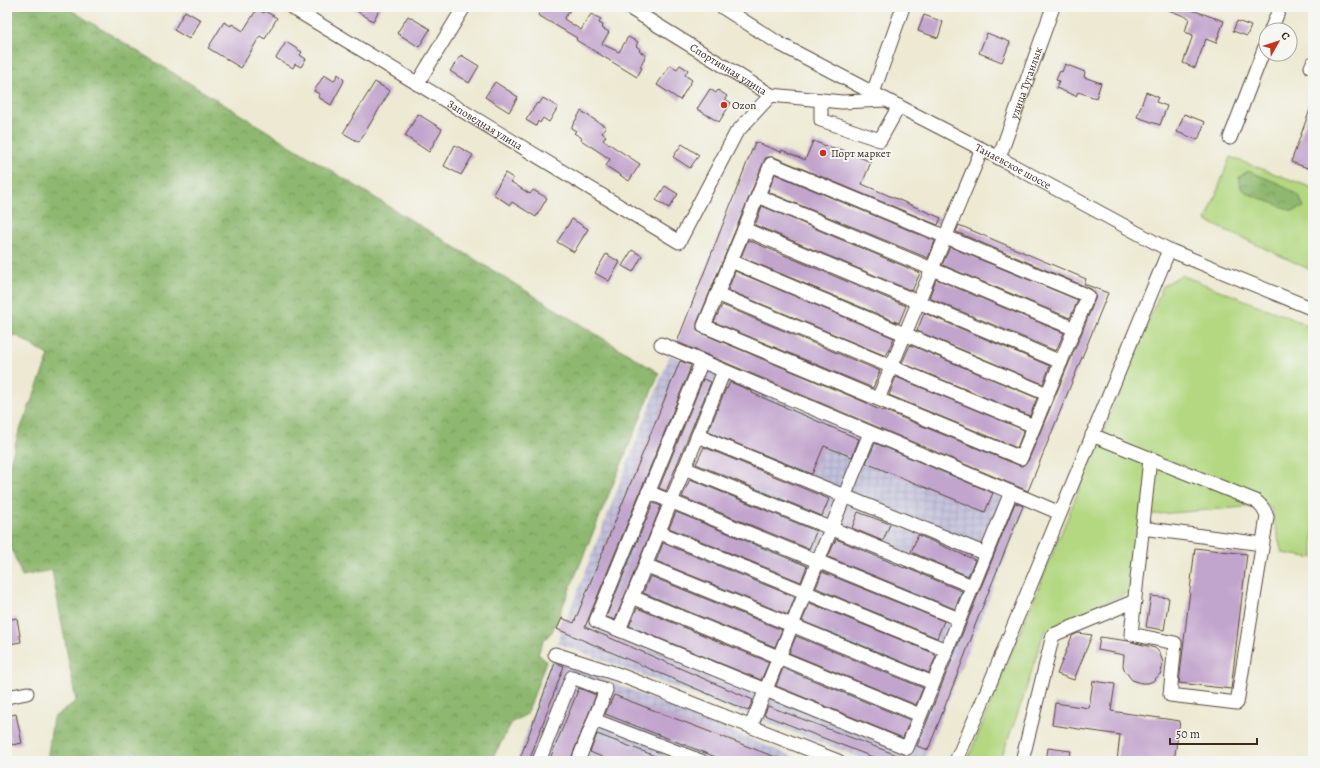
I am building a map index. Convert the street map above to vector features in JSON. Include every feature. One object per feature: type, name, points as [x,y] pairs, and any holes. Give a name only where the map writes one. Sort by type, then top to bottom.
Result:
[{"type":"street","name":"Заповедная улица","points":[[291,7],[679,242],[736,133],[771,96]]},
{"type":"street","points":[[417,84],[464,7]]},
{"type":"street","name":"Спортивная улица","points":[[628,7],[771,96],[842,102],[887,100]]},
{"type":"street","name":"Танаевское шоссе","points":[[722,7],[741,12],[780,44],[999,158],[1169,250],[1313,309]]},
{"type":"street","points":[[873,93],[903,7]]},
{"type":"street","name":"улица Туганлык","points":[[999,158],[1054,7]]},
{"type":"street","points":[[1274,22],[1280,7]]},
{"type":"street","points":[[1230,138],[1259,62]]},
{"type":"street","points":[[821,100],[821,120],[880,140],[899,106]]},
{"type":"street","points":[[878,399],[982,149]]},
{"type":"street","points":[[771,164],[946,236],[1088,296],[1021,458],[704,326],[771,164]]},
{"type":"street","points":[[758,196],[1075,329]]},
{"type":"street","points":[[744,229],[1061,362]]},
{"type":"street","points":[[956,761],[1169,250]]},
{"type":"street","points":[[731,261],[1048,394]]},
{"type":"street","points":[[717,294],[1034,426]]},
{"type":"street","points":[[661,344],[1060,513]]},
{"type":"street","points":[[702,361],[596,621],[907,748],[1011,492]]},
{"type":"street","points":[[619,630],[724,371]]},
{"type":"street","points":[[751,726],[870,433]]},
{"type":"street","points":[[698,436],[986,554]]},
{"type":"street","points":[[1092,436],[1150,458],[1256,501],[1262,506],[1267,517],[1237,703],[1170,695],[1175,642],[1131,634],[1150,458]]},
{"type":"street","points":[[684,468],[972,586]]},
{"type":"street","points":[[648,492],[959,619]]},
{"type":"street","points":[[1142,528],[1262,544]]},
{"type":"street","points":[[658,532],[946,650]]},
{"type":"street","points":[[645,565],[933,683]]},
{"type":"street","points":[[632,597],[920,715]]},
{"type":"street","points":[[1022,761],[1053,635],[1134,601]]},
{"type":"street","points":[[555,654],[620,675],[838,761]]},
{"type":"street","points":[[539,761],[572,677],[606,690],[594,720],[582,760]]},
{"type":"street","points":[[7,697],[26,694]]},
{"type":"street","points":[[594,720],[701,761]]},
{"type":"shaded area","points":[[670,355],[1028,501],[924,761],[870,761],[557,643]]},
{"type":"shaded area","points":[[552,658],[804,761],[517,761]]},
{"type":"green space","points":[[7,7],[66,7],[659,373],[552,632],[543,641],[538,654],[546,661],[527,714],[512,722],[491,761],[47,761],[53,718],[76,701],[52,570],[22,576],[7,537],[11,490],[7,483],[7,473],[18,435],[49,356],[14,334],[7,350]]},
{"type":"green space","points":[[1230,157],[1313,188],[1313,271],[1206,221]]},
{"type":"green space","points":[[1248,171],[1280,184],[1299,196],[1304,207],[1293,211],[1251,195],[1241,188],[1239,177]]},
{"type":"green space","points":[[1181,275],[1313,327],[1313,558],[1282,553],[1270,505],[1146,515],[1138,588],[1044,632],[1023,699],[1000,761],[967,761],[1163,286]]},
{"type":"building","points":[[350,7],[381,7],[373,21]]},
{"type":"building","points":[[543,7],[572,7],[564,19],[581,30],[591,14],[601,19],[599,23],[603,25],[602,28],[609,32],[602,44],[619,52],[628,37],[638,42],[636,46],[640,49],[639,51],[646,55],[640,67],[642,68],[637,77],[576,40],[577,38],[538,15]]},
{"type":"building","points":[[1166,7],[1183,7],[1224,21],[1216,43],[1206,39],[1195,68],[1183,63],[1193,35],[1185,32],[1189,18],[1166,9]]},
{"type":"building","points":[[257,9],[264,13],[265,11],[277,18],[265,39],[260,36],[241,68],[208,48],[224,22],[231,26],[232,24],[243,31]]},
{"type":"building","points":[[185,11],[201,20],[189,39],[174,30]]},
{"type":"building","points":[[924,15],[943,22],[938,38],[918,31]]},
{"type":"building","points":[[408,16],[430,29],[419,47],[397,33]]},
{"type":"building","points":[[1237,21],[1251,26],[1247,36],[1233,31]]},
{"type":"building","points":[[987,33],[1010,42],[1002,62],[979,53]]},
{"type":"building","points":[[286,42],[302,52],[300,55],[306,59],[301,67],[295,64],[293,68],[276,58]]},
{"type":"building","points":[[461,55],[479,66],[469,83],[450,71]]},
{"type":"building","points":[[1065,64],[1085,72],[1084,77],[1101,83],[1096,98],[1078,92],[1076,96],[1056,88],[1059,81],[1056,80],[1060,71],[1062,72]]},
{"type":"building","points":[[670,65],[677,69],[680,65],[688,70],[685,75],[692,80],[680,100],[657,85]]},
{"type":"building","points":[[338,74],[344,80],[331,105],[318,97],[320,94],[314,91],[324,75],[334,81]]},
{"type":"building","points":[[375,82],[390,91],[359,142],[343,133]]},
{"type":"building","points":[[495,82],[518,97],[509,112],[485,97]]},
{"type":"building","points":[[710,89],[716,93],[718,90],[727,96],[725,99],[731,103],[719,122],[697,109]]},
{"type":"building","points":[[1146,92],[1158,97],[1156,102],[1167,106],[1160,125],[1137,117]]},
{"type":"building","points":[[543,98],[558,107],[549,122],[543,118],[540,123],[538,121],[536,126],[526,120],[537,103],[539,104]]},
{"type":"building","points":[[1313,104],[1313,170],[1291,162]]},
{"type":"building","points":[[581,111],[606,127],[602,133],[606,136],[603,140],[640,164],[629,181],[606,166],[610,159],[581,140],[582,138],[574,133],[576,131],[571,128]]},
{"type":"building","points":[[418,114],[442,129],[429,152],[405,136]]},
{"type":"building","points":[[1184,114],[1205,122],[1198,140],[1177,132]]},
{"type":"building","points":[[813,141],[839,151],[840,149],[871,162],[862,184],[941,218],[938,225],[774,157],[766,157],[697,323],[697,331],[867,403],[882,411],[883,410],[1022,466],[1028,461],[1096,295],[1091,289],[956,232],[959,225],[1086,279],[1084,284],[1108,293],[1028,491],[677,342],[755,142],[781,152],[782,150],[805,160]]},
{"type":"building","points":[[682,144],[699,155],[690,168],[673,157]]},
{"type":"building","points":[[455,145],[473,155],[461,175],[444,166]]},
{"type":"building","points":[[505,173],[513,178],[511,182],[530,194],[533,190],[547,198],[536,217],[512,202],[510,205],[493,194]]},
{"type":"building","points":[[775,174],[935,241],[928,258],[768,192]]},
{"type":"building","points":[[665,186],[678,194],[669,208],[656,200]]},
{"type":"building","points":[[762,206],[920,273],[912,291],[755,225]]},
{"type":"building","points":[[572,219],[588,229],[574,252],[557,242]]},
{"type":"building","points":[[748,240],[906,306],[899,323],[741,257]]},
{"type":"building","points":[[950,247],[1078,300],[1070,318],[942,265]]},
{"type":"building","points":[[632,250],[642,256],[633,272],[622,266]]},
{"type":"building","points":[[606,254],[620,262],[609,281],[595,273]]},
{"type":"building","points":[[735,271],[894,338],[886,356],[728,290]]},
{"type":"building","points":[[936,279],[1064,333],[1056,351],[929,298]]},
{"type":"building","points":[[722,305],[880,371],[873,388],[714,322]]},
{"type":"building","points":[[924,313],[1050,366],[1043,384],[917,331]]},
{"type":"building","points":[[910,345],[1037,398],[1030,416],[902,363]]},
{"type":"building","points":[[680,361],[691,365],[689,372],[585,627],[753,700],[748,711],[557,629],[562,618],[574,623]]},
{"type":"building","points":[[896,377],[1024,430],[1017,448],[889,395]]},
{"type":"building","points":[[703,379],[711,382],[666,491],[659,488]]},
{"type":"building","points":[[730,382],[859,439],[852,457],[824,446],[812,474],[708,432],[726,388],[727,389]]},
{"type":"building","points":[[875,443],[993,493],[985,512],[866,463]]},
{"type":"building","points":[[704,447],[829,499],[822,516],[696,464]]},
{"type":"building","points":[[690,479],[816,531],[809,549],[682,497]]},
{"type":"building","points":[[653,503],[661,506],[615,620],[606,617]]},
{"type":"building","points":[[1015,503],[1023,506],[972,633],[973,634],[928,750],[917,746]]},
{"type":"building","points":[[676,512],[807,566],[801,582],[669,528]]},
{"type":"building","points":[[858,512],[890,524],[883,541],[852,528]]},
{"type":"building","points":[[918,535],[975,560],[968,576],[911,552]]},
{"type":"building","points":[[836,539],[962,591],[955,609],[828,557]]},
{"type":"building","points":[[663,543],[795,597],[788,615],[656,561]]},
{"type":"building","points":[[1195,548],[1247,554],[1231,689],[1179,683]]},
{"type":"building","points":[[822,572],[944,621],[937,638],[816,588]]},
{"type":"building","points":[[650,576],[782,630],[775,647],[643,593]]},
{"type":"building","points":[[1151,596],[1169,598],[1164,630],[1146,627]]},
{"type":"building","points":[[810,603],[931,652],[936,656],[929,673],[802,621]]},
{"type":"building","points":[[637,608],[769,662],[761,680],[629,626]]},
{"type":"building","points":[[17,618],[21,642],[9,644],[7,635],[7,620]]},
{"type":"building","points":[[1078,633],[1092,635],[1074,680],[1057,674],[1072,636]]},
{"type":"building","points":[[796,636],[923,688],[916,705],[789,653]]},
{"type":"building","points":[[1100,637],[1128,641],[1155,648],[1159,652],[1163,662],[1161,673],[1153,681],[1148,683],[1132,680],[1123,666],[1124,655],[1098,650]]},
{"type":"building","points":[[555,663],[564,666],[529,761],[519,761]]},
{"type":"building","points":[[783,668],[910,720],[903,738],[776,686]]},
{"type":"building","points":[[1093,681],[1115,684],[1111,711],[1180,721],[1174,761],[1117,761],[1120,735],[1052,725],[1055,703],[1089,708]]},
{"type":"building","points":[[579,688],[596,695],[570,761],[549,761]]},
{"type":"building","points":[[614,695],[783,761],[726,761],[605,714]]},
{"type":"building","points":[[768,706],[910,761],[883,761],[764,715]]},
{"type":"building","points":[[16,714],[22,743],[12,745],[7,716]]},
{"type":"building","points":[[597,734],[666,761],[612,761],[590,752]]},
{"type":"building","points":[[1048,748],[1071,751],[1069,761],[1046,761]]},
{"type":"place","name":"Ozon","points":[[724,105]]},
{"type":"place","name":"Порт маркет","points":[[823,153]]}]
